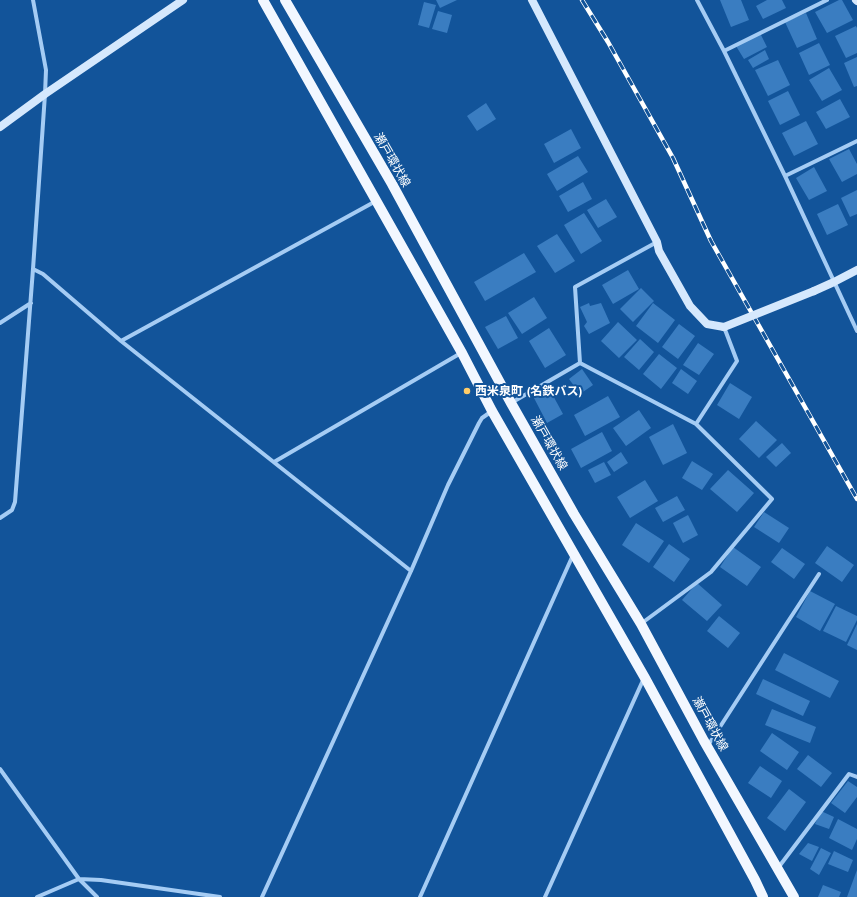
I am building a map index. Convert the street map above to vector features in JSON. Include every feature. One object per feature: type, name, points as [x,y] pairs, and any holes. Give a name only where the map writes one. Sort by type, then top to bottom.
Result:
[{"type":"main road","points":[[263,0],[462,353],[492,411],[645,678],[763,897]]},
{"type":"main road","name":"瀬戸環状線","points":[[285,0],[392,184],[511,403],[574,514],[641,624],[707,747],[794,897]]},
{"type":"street","points":[[0,518],[12,510],[15,502],[45,94],[46,70],[33,0]]},
{"type":"street","points":[[0,127],[45,94],[183,0]]},
{"type":"street","points":[[532,0],[657,242],[659,251],[690,306],[707,324],[724,327],[814,292],[857,270]]},
{"type":"street","points":[[697,0],[724,51],[785,176],[857,331]]},
{"type":"street","points":[[724,51],[827,0]]},
{"type":"street","points":[[785,176],[857,141]]},
{"type":"street","points":[[121,341],[376,200]]},
{"type":"street","points":[[580,363],[575,287],[657,242]]},
{"type":"street","points":[[33,269],[43,274],[121,341],[411,571]]},
{"type":"street","points":[[0,323],[30,303]]},
{"type":"street","points":[[696,424],[737,361],[724,327]]},
{"type":"street","points":[[274,462],[462,353]]},
{"type":"street","points":[[511,403],[580,363]]},
{"type":"street","points":[[580,363],[696,424],[772,498],[711,572],[641,624]]},
{"type":"street","points":[[262,897],[411,571],[448,485],[479,423],[482,418],[492,411]]},
{"type":"street","points":[[420,897],[574,553]]},
{"type":"street","points":[[707,747],[819,574]]},
{"type":"street","points":[[545,897],[645,678]]},
{"type":"street","points":[[0,769],[80,879],[97,897]]},
{"type":"street","points":[[778,868],[849,774],[857,777]]},
{"type":"street","points":[[37,897],[80,879],[101,880],[220,897]]},
{"type":"building","points":[[436,0],[457,0],[440,8]]},
{"type":"building","points":[[720,0],[741,0],[749,20],[731,27]]},
{"type":"building","points":[[767,0],[782,0],[786,8],[763,19],[756,6]]},
{"type":"building","points":[[839,0],[842,0],[853,20],[827,33],[815,12]]},
{"type":"building","points":[[424,2],[436,5],[429,28],[418,25]]},
{"type":"building","points":[[438,11],[452,15],[447,33],[432,29]]},
{"type":"building","points":[[806,13],[817,39],[797,48],[785,22]]},
{"type":"building","points":[[856,26],[857,53],[846,58],[835,36]]},
{"type":"building","points":[[760,33],[767,47],[744,59],[736,46]]},
{"type":"building","points":[[819,43],[830,65],[809,75],[799,53]]},
{"type":"building","points":[[765,50],[769,59],[753,68],[748,60]]},
{"type":"building","points":[[857,57],[857,86],[854,87],[844,63]]},
{"type":"building","points":[[778,60],[790,85],[768,96],[755,70]]},
{"type":"building","points":[[829,68],[842,90],[822,101],[809,80]]},
{"type":"building","points":[[788,91],[800,115],[780,125],[768,101]]},
{"type":"building","points":[[840,99],[850,117],[826,129],[816,112]]},
{"type":"building","points":[[486,103],[496,119],[477,131],[467,116]]},
{"type":"building","points":[[806,121],[818,144],[794,156],[782,133]]},
{"type":"building","points":[[571,129],[581,148],[554,163],[544,144]]},
{"type":"building","points":[[849,149],[857,164],[857,174],[842,182],[829,159]]},
{"type":"building","points":[[578,156],[588,172],[557,191],[547,174]]},
{"type":"building","points":[[814,167],[827,191],[809,200],[796,178]]},
{"type":"building","points":[[583,182],[592,199],[568,212],[559,196]]},
{"type":"building","points":[[857,190],[857,214],[850,217],[841,198]]},
{"type":"building","points":[[606,199],[617,217],[598,228],[587,210]]},
{"type":"building","points":[[838,204],[848,225],[827,235],[817,214]]},
{"type":"building","points":[[584,213],[602,241],[581,254],[564,225]]},
{"type":"building","points":[[557,234],[575,261],[555,273],[537,246]]},
{"type":"building","points":[[524,253],[536,272],[485,301],[474,282]]},
{"type":"building","points":[[628,270],[639,289],[613,304],[602,285]]},
{"type":"building","points":[[641,288],[654,301],[633,322],[620,309]]},
{"type":"building","points":[[534,297],[547,318],[522,334],[508,313]]},
{"type":"building","points":[[589,303],[590,306],[601,303],[610,323],[589,334],[584,326],[587,322],[580,307]]},
{"type":"building","points":[[653,303],[675,320],[658,343],[636,326]]},
{"type":"building","points":[[506,316],[518,338],[498,349],[485,327]]},
{"type":"building","points":[[618,322],[637,340],[619,358],[601,341]]},
{"type":"building","points":[[679,324],[695,336],[678,359],[662,347]]},
{"type":"building","points":[[549,328],[566,355],[545,368],[529,341]]},
{"type":"building","points":[[640,339],[654,352],[639,370],[624,357]]},
{"type":"building","points":[[698,343],[714,354],[699,375],[683,365]]},
{"type":"building","points":[[659,354],[677,368],[661,389],[643,374]]},
{"type":"building","points":[[582,369],[593,385],[580,394],[569,379]]},
{"type":"building","points":[[681,369],[697,381],[688,394],[672,383]]},
{"type":"building","points":[[730,383],[752,397],[739,419],[717,405]]},
{"type":"building","points":[[550,390],[563,414],[547,423],[534,398]]},
{"type":"building","points":[[608,396],[620,417],[585,436],[574,415]]},
{"type":"building","points":[[639,410],[651,428],[626,446],[613,428]]},
{"type":"building","points":[[756,421],[777,440],[759,458],[739,439]]},
{"type":"building","points":[[673,424],[687,453],[663,465],[649,437]]},
{"type":"building","points":[[602,432],[612,451],[581,468],[571,449]]},
{"type":"building","points":[[782,443],[791,453],[776,467],[766,457]]},
{"type":"building","points":[[621,452],[628,463],[614,472],[607,462]]},
{"type":"building","points":[[692,461],[713,474],[702,490],[682,478]]},
{"type":"building","points":[[604,462],[611,475],[595,483],[588,470]]},
{"type":"building","points":[[728,470],[754,493],[737,512],[710,489]]},
{"type":"building","points":[[645,480],[658,501],[630,518],[617,497]]},
{"type":"building","points":[[677,496],[685,510],[663,522],[655,508]]},
{"type":"building","points":[[764,512],[789,528],[779,543],[754,527]]},
{"type":"building","points":[[688,515],[698,535],[683,543],[673,523]]},
{"type":"building","points":[[636,523],[664,541],[649,563],[622,545]]},
{"type":"building","points":[[669,544],[690,559],[674,582],[653,567]]},
{"type":"building","points":[[827,546],[854,565],[842,582],[815,563]]},
{"type":"building","points":[[733,547],[761,567],[747,586],[720,567]]},
{"type":"building","points":[[782,548],[805,564],[794,579],[771,562]]},
{"type":"building","points":[[697,583],[722,605],[707,621],[682,600]]},
{"type":"building","points":[[810,591],[835,604],[820,631],[796,617]]},
{"type":"building","points":[[836,606],[857,616],[857,620],[846,642],[823,631]]},
{"type":"building","points":[[719,616],[740,633],[728,648],[707,631]]},
{"type":"building","points":[[857,624],[857,650],[847,645]]},
{"type":"building","points":[[784,653],[839,681],[830,698],[775,670]]},
{"type":"building","points":[[763,679],[810,701],[803,716],[756,694]]},
{"type":"building","points":[[772,709],[816,727],[810,743],[765,725]]},
{"type":"building","points":[[772,733],[799,752],[787,770],[760,751]]},
{"type":"building","points":[[808,755],[832,773],[821,787],[797,769]]},
{"type":"building","points":[[760,766],[782,781],[771,798],[748,783]]},
{"type":"building","points":[[848,781],[857,787],[857,797],[845,813],[831,803]]},
{"type":"building","points":[[789,789],[806,802],[785,831],[767,818]]},
{"type":"building","points":[[821,811],[834,817],[829,829],[815,824]]},
{"type":"building","points":[[838,819],[857,829],[857,839],[852,850],[829,838]]},
{"type":"building","points":[[808,843],[819,847],[812,861],[799,854]]},
{"type":"building","points":[[821,848],[831,853],[819,875],[810,869]]},
{"type":"building","points":[[834,851],[853,860],[848,872],[828,864]]},
{"type":"building","points":[[857,870],[857,897],[847,897]]},
{"type":"building","points":[[823,885],[841,892],[839,897],[818,897]]},
{"type":"railway","points":[[582,0],[608,42],[673,158],[711,241],[857,499]]},
{"type":"place","name":"西米泉町 (名鉄バス)","points":[[467,391]]}]
